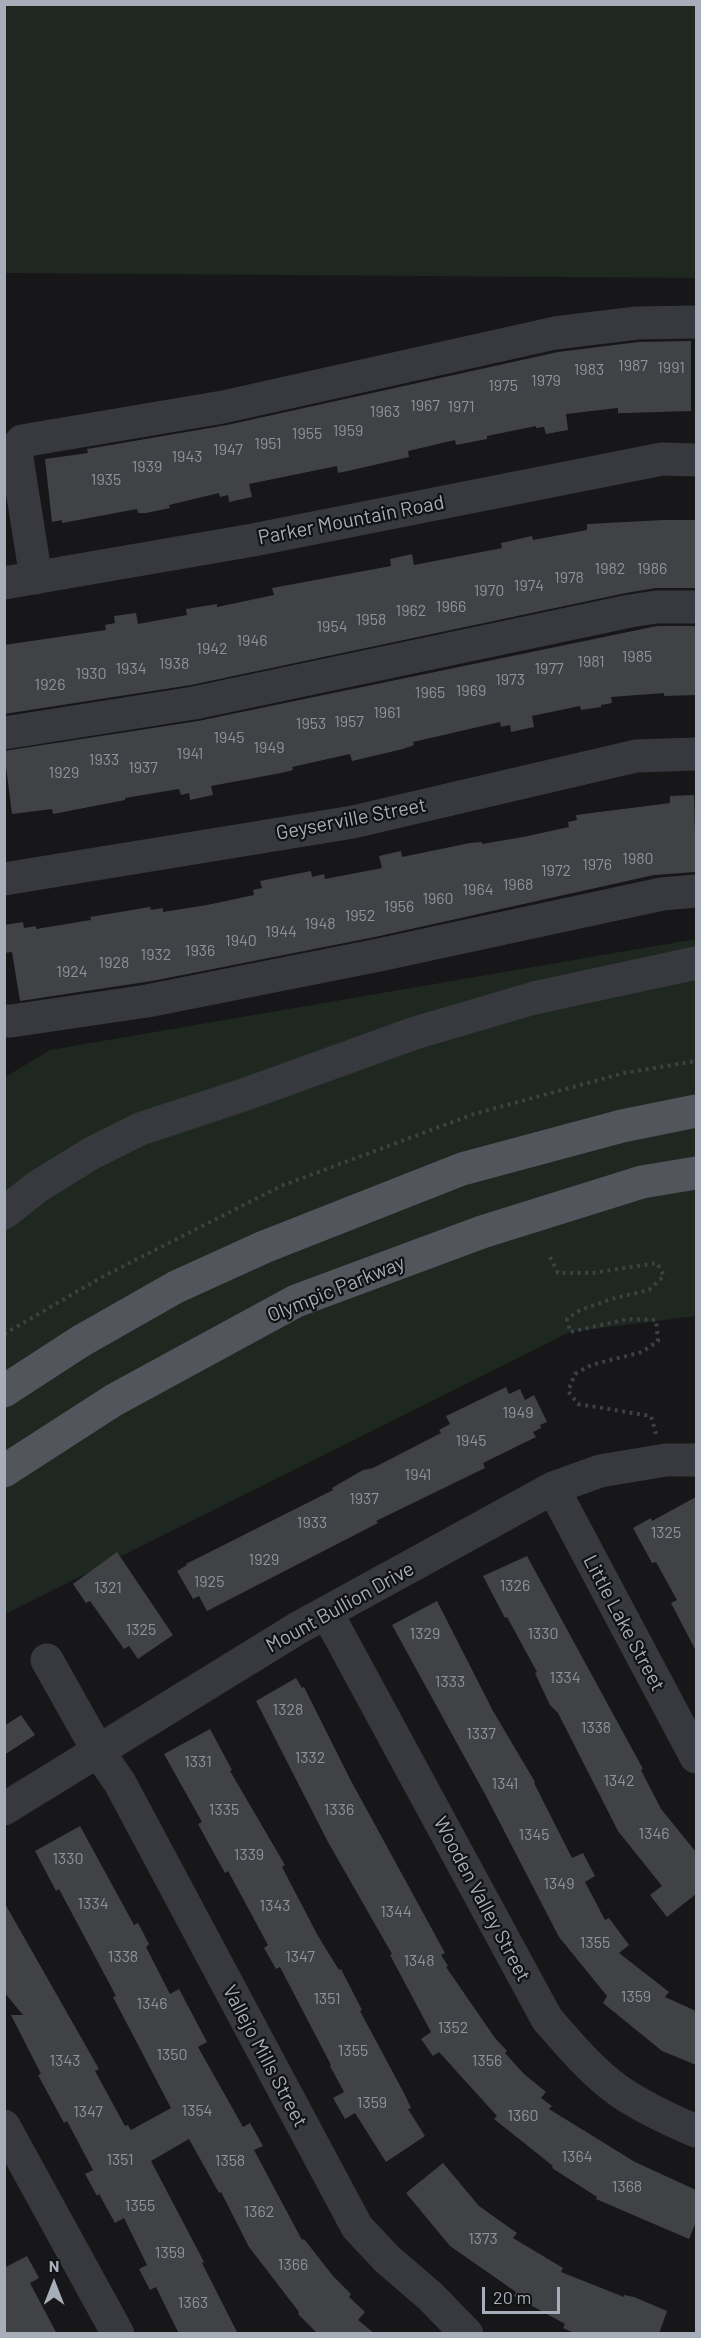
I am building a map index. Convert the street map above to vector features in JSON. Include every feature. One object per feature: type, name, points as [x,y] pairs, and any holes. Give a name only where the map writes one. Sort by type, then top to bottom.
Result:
[{"type":"main road","points":[[4,1390],[81,1341],[176,1287],[264,1247],[462,1169],[622,1126],[696,1111]]},
{"type":"main road","name":"Olympic Parkway","points":[[4,1471],[114,1400],[296,1301],[482,1232],[642,1182],[696,1173]]},
{"type":"street","points":[[20,581],[16,449],[22,441],[223,407],[555,333],[637,323],[696,322]]},
{"type":"street","name":"Parker Mountain Road","points":[[20,581],[253,540],[662,459],[696,460]]},
{"type":"street","points":[[4,733],[194,703],[630,611],[656,607],[696,607]]},
{"type":"street","name":"Geyserville Street","points":[[4,879],[353,822],[636,756],[696,754]]},
{"type":"street","points":[[4,1021],[147,1001],[379,956],[662,894],[696,891]]},
{"type":"street","points":[[4,1213],[37,1187],[92,1153],[140,1130],[426,1030],[534,998],[696,963]]},
{"type":"street","name":"Mount Bullion Drive","points":[[4,1809],[298,1628],[553,1488],[600,1471],[681,1460]]},
{"type":"street","name":"Little Lake Street","points":[[553,1488],[696,1757]]},
{"type":"street","name":"Wooden Valley Street","points":[[327,1613],[547,2019],[579,2055],[619,2091],[669,2120],[696,2131]]},
{"type":"street","name":"Vallejo Mills Street","points":[[47,1660],[98,1751],[120,1782],[357,2227],[387,2259],[430,2296],[466,2334]]},
{"type":"street","points":[[4,2126],[118,2334]]},
{"type":"path","points":[[4,1334],[102,1277],[281,1186],[474,1114],[624,1073],[696,1061]]},
{"type":"path","points":[[550,1257],[558,1273],[592,1273],[657,1263],[664,1275],[649,1290],[611,1299],[580,1310],[567,1319],[570,1332],[628,1319],[656,1320],[658,1341],[642,1352],[591,1365],[575,1374],[568,1391],[578,1404],[651,1416],[653,1427],[681,1460]]},
{"type":"shaded area","points":[[5,4],[696,5],[696,278],[5,273]]},
{"type":"shaded area","points":[[696,939],[696,1316],[570,1332],[5,1614],[5,1077],[50,1050]]},
{"type":"building","points":[[691,341],[691,411],[618,413],[618,408],[566,414],[568,430],[546,434],[544,427],[536,428],[536,426],[456,445],[455,440],[408,451],[409,457],[338,473],[337,466],[249,484],[252,497],[229,502],[228,495],[220,497],[219,493],[146,513],[138,513],[137,509],[62,523],[62,520],[52,522],[45,459],[88,453],[87,449],[227,425],[558,352],[638,342]]},
{"type":"building","points":[[696,520],[696,588],[656,588],[626,593],[191,685],[4,714],[4,645],[106,630],[105,625],[115,623],[114,616],[136,613],[138,624],[187,615],[186,609],[217,604],[217,607],[274,595],[272,588],[391,566],[390,559],[412,554],[414,565],[502,548],[501,543],[532,536],[533,540],[587,530],[587,524]]},
{"type":"building","points":[[657,626],[695,626],[696,695],[664,696],[664,693],[611,697],[612,703],[601,705],[601,707],[581,710],[580,706],[532,716],[534,727],[511,732],[510,725],[501,727],[500,722],[413,742],[414,745],[403,749],[352,761],[350,754],[292,767],[293,770],[281,773],[211,786],[213,795],[190,800],[189,793],[181,795],[179,789],[53,814],[52,809],[12,814],[4,751],[198,721]]},
{"type":"building","points":[[694,795],[696,872],[654,875],[375,937],[152,981],[20,1001],[12,952],[4,953],[4,925],[23,922],[24,928],[36,926],[36,929],[150,907],[151,910],[163,908],[163,912],[207,905],[254,895],[253,890],[262,888],[260,881],[311,871],[312,877],[324,874],[325,879],[382,868],[379,856],[401,851],[402,857],[470,843],[482,842],[482,844],[523,837],[569,827],[568,822],[577,820],[576,815],[670,803],[670,796]]},
{"type":"building","points":[[506,1387],[509,1394],[520,1389],[525,1400],[534,1395],[547,1422],[533,1432],[536,1437],[483,1463],[485,1468],[376,1521],[378,1523],[207,1611],[199,1596],[193,1599],[177,1571],[186,1564],[333,1490],[332,1488],[363,1470],[373,1468],[441,1433],[439,1430],[450,1424],[446,1416]]},
{"type":"building","points":[[696,1497],[696,1651],[671,1603],[677,1600],[656,1562],[652,1563],[633,1528],[651,1518],[652,1521]]},
{"type":"building","points":[[117,1552],[173,1635],[138,1659],[129,1646],[124,1649],[90,1601],[86,1603],[73,1584]]},
{"type":"building","points":[[527,1556],[643,1769],[641,1770],[661,1809],[696,1852],[696,1894],[667,1917],[650,1895],[662,1886],[618,1831],[558,1713],[550,1705],[535,1673],[537,1672],[483,1576]]},
{"type":"building","points":[[437,1601],[493,1711],[535,1782],[572,1858],[583,1853],[595,1876],[585,1882],[605,1920],[609,1918],[629,1945],[619,1953],[669,1992],[665,1997],[696,2011],[696,2065],[662,2051],[603,2003],[607,1996],[559,1937],[486,1796],[392,1625]]},
{"type":"building","points":[[296,1678],[302,1688],[304,1687],[350,1779],[445,1953],[441,1955],[448,1966],[446,1967],[495,2038],[507,2051],[505,2053],[524,2074],[546,2092],[541,2098],[552,2106],[549,2109],[635,2162],[696,2190],[696,2222],[689,2239],[596,2199],[597,2197],[552,2168],[553,2166],[494,2119],[497,2116],[439,2052],[433,2056],[421,2039],[431,2032],[390,1955],[392,1954],[328,1842],[256,1701]]},
{"type":"building","points":[[21,1715],[35,1735],[4,1755],[4,1726]]},
{"type":"building","points":[[210,1729],[232,1770],[230,1771],[285,1865],[282,1867],[318,1936],[339,1970],[341,1969],[362,2010],[360,2011],[405,2095],[411,2108],[408,2109],[425,2136],[386,2162],[355,2113],[345,2119],[333,2098],[344,2092],[331,2065],[280,1967],[276,1969],[264,1948],[268,1945],[228,1871],[225,1873],[198,1824],[202,1822],[164,1754]]},
{"type":"building","points":[[80,1826],[134,1925],[138,1923],[149,1944],[146,1947],[170,1994],[179,1989],[207,2042],[198,2047],[243,2127],[250,2123],[263,2146],[254,2150],[302,2240],[304,2239],[333,2276],[351,2294],[349,2297],[365,2312],[358,2320],[375,2334],[318,2334],[298,2314],[299,2312],[249,2247],[221,2192],[219,2193],[189,2139],[151,2161],[204,2262],[202,2263],[238,2334],[179,2334],[156,2287],[150,2290],[139,2269],[147,2265],[124,2218],[115,2223],[85,2174],[93,2170],[67,2121],[64,2123],[38,2075],[41,2074],[11,2015],[23,2015],[4,1992],[4,1902],[99,2069],[95,2071],[125,2126],[128,2125],[131,2130],[171,2108],[113,1997],[116,1996],[59,1889],[56,1891],[35,1851]]},
{"type":"building","points":[[443,2163],[479,2206],[517,2233],[513,2238],[563,2268],[561,2272],[667,2311],[659,2334],[576,2334],[563,2328],[565,2324],[514,2296],[516,2292],[450,2246],[406,2193]]},
{"type":"building","points":[[27,2256],[39,2278],[30,2283],[57,2334],[4,2334],[4,2268]]}]
